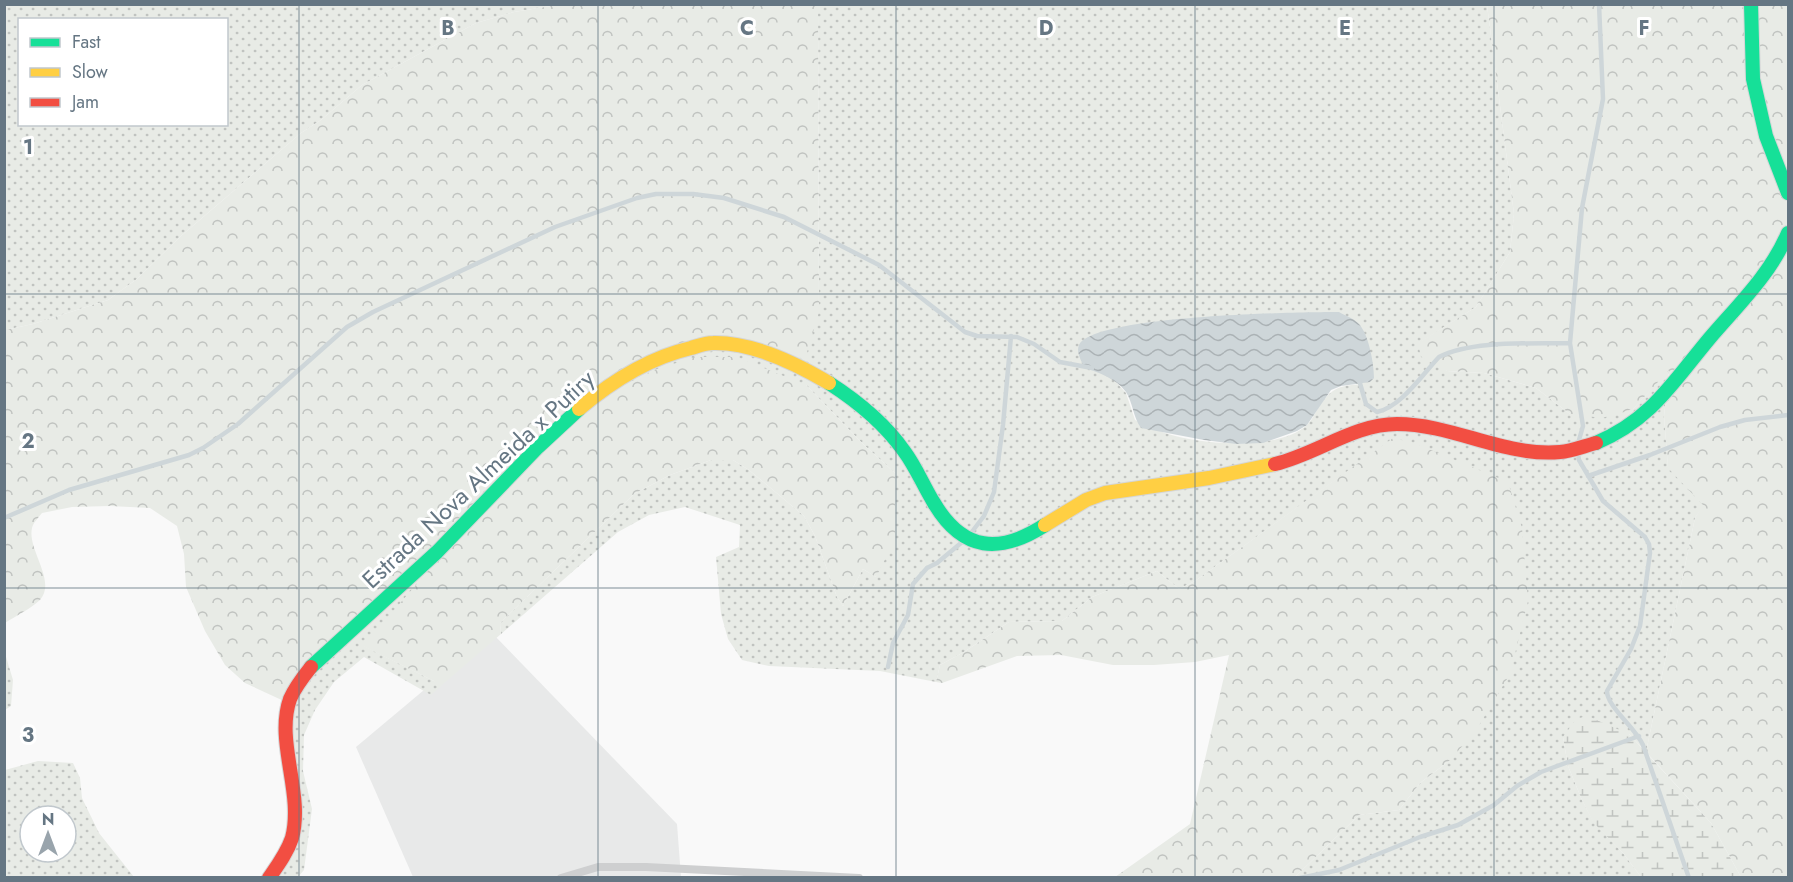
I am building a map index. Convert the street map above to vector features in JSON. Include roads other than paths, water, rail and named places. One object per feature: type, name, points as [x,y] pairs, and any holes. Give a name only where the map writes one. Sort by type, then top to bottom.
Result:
[{"type":"street","points":[[1751,4],[1753,79],[1766,136],[1788,193]]},
{"type":"street","name":"Estrada Nova Almeida x Putiry","points":[[269,878],[280,866],[289,849],[294,822],[294,788],[287,742],[288,706],[296,687],[314,663],[454,536],[533,451],[571,416],[639,366],[680,349],[716,342],[753,350],[801,367],[844,392],[880,423],[905,451],[945,521],[957,534],[982,544],[1006,544],[1034,533],[1085,501],[1110,492],[1219,477],[1287,462],[1376,426],[1407,423],[1520,449],[1561,452],[1597,442],[1636,422],[1660,399],[1781,254],[1788,233]]},
{"type":"lane","points":[[561,878],[598,867],[646,867],[859,878]]},
{"type":"water","points":[[1339,312],[1355,320],[1363,329],[1370,350],[1374,378],[1370,382],[1341,386],[1331,390],[1307,425],[1263,443],[1236,444],[1141,428],[1122,387],[1084,367],[1078,353],[1079,345],[1093,335],[1121,327],[1158,321],[1200,317]]},
{"type":"waterway","points":[[1579,440],[1583,426],[1570,343],[1582,208],[1603,99],[1599,4]]},
{"type":"waterway","points":[[4,518],[69,490],[189,455],[238,424],[347,327],[373,312],[555,227],[637,198],[656,194],[693,194],[724,198],[784,217],[879,265],[965,332],[977,336],[1017,337],[1034,344],[1060,362],[1092,368]]},
{"type":"waterway","points":[[971,533],[984,516],[994,492],[1011,336]]},
{"type":"waterway","points":[[1359,380],[1366,404],[1377,412],[1386,409],[1403,397],[1439,357],[1452,352],[1485,345],[1570,343]]},
{"type":"waterway","points":[[1588,476],[1650,455],[1720,427],[1745,420],[1788,415]]},
{"type":"waterway","points":[[1578,454],[1579,460],[1603,501],[1645,537],[1649,544],[1650,553],[1640,626],[1631,649],[1607,691],[1612,704],[1643,745],[1689,878]]},
{"type":"waterway","points":[[888,667],[893,643],[908,615],[913,584],[927,568],[937,563],[961,543]]},
{"type":"waterway","points":[[1300,878],[1339,870],[1420,837],[1458,825],[1494,805],[1517,786],[1541,772],[1639,736]]}]
